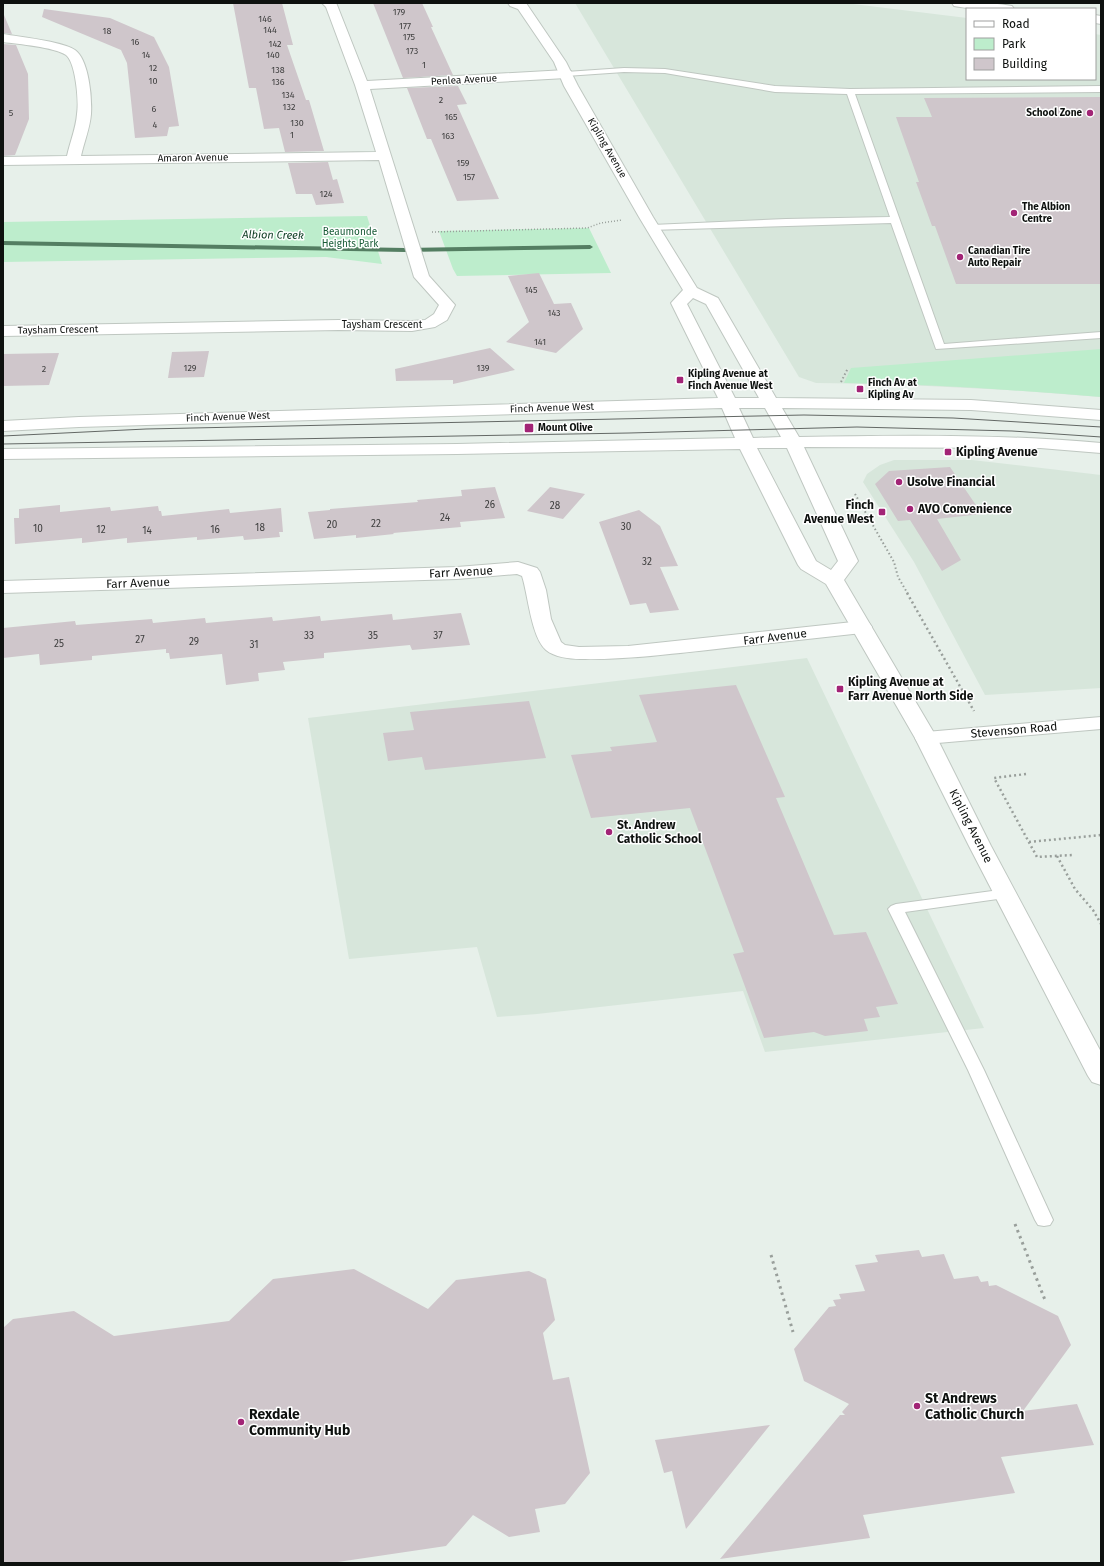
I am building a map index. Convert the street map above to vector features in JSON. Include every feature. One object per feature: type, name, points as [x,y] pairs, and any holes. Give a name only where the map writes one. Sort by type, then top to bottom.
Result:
[{"type":"main road","name":"Taysham Crescent","points":[[3,331],[339,325],[412,326],[429,324],[441,317],[447,305],[422,277],[362,85],[331,6],[328,3]]},
{"type":"main road","points":[[958,3],[983,8]]},
{"type":"main road","name":"Kipling Avenue","points":[[521,4],[560,62],[649,223],[691,292],[679,302],[746,442],[808,565],[834,580],[926,738],[980,846],[1007,894],[1101,1076]]},
{"type":"main road","points":[[3,38],[59,48],[71,53],[79,65],[83,90],[84,114],[73,160]]},
{"type":"main road","name":"Penlea Avenue","points":[[362,85],[566,74]]},
{"type":"main road","name":"Amaron Avenue","points":[[3,161],[383,156]]},
{"type":"main road","points":[[691,292],[712,301],[793,442],[848,561],[834,580]]},
{"type":"main road","name":"Finch Avenue West","points":[[3,426],[79,422],[728,403],[971,405],[1101,415]]},
{"type":"main road","points":[[3,454],[457,449],[746,442],[1040,443],[1101,448]]},
{"type":"main road","name":"Farr Avenue","points":[[3,586],[457,573],[518,568],[530,572],[536,590],[541,619],[552,645],[559,650],[585,653],[628,652],[862,627]]},
{"type":"main road","name":"Stevenson Road","points":[[926,738],[1101,723]]},
{"type":"lane","points":[[566,74],[624,70],[665,71],[775,89],[850,92],[1001,85],[1101,89]]},
{"type":"lane","points":[[850,92],[940,347],[1101,335]]},
{"type":"lane","points":[[649,223],[894,220]]},
{"type":"lane","points":[[1007,894],[896,909],[976,1070],[1044,1220]]},
{"type":"path","points":[[410,239],[587,228],[601,223],[649,223]]},
{"type":"path","points":[[839,385],[848,368]]},
{"type":"path","points":[[855,494],[894,562],[898,577],[974,712],[980,713]]},
{"type":"path","points":[[1026,774],[994,778],[1037,857],[1072,855]]},
{"type":"path","points":[[1029,842],[1101,835]]},
{"type":"path","points":[[1057,856],[1075,889],[1093,910],[1101,924]]},
{"type":"path","points":[[1015,1224],[1045,1300]]},
{"type":"path","points":[[771,1255],[793,1332]]},
{"type":"shaded area","points":[[575,3],[845,3],[966,18],[966,80],[1096,80],[1096,34],[1101,35],[1101,397],[1008,390],[887,384],[816,383],[799,377]]},
{"type":"shaded area","points":[[894,460],[972,460],[1101,475],[1101,688],[985,695],[914,562],[863,482],[867,474],[880,465]]},
{"type":"shaded area","name":"St. Andrew Catholic School","points":[[807,658],[984,1028],[765,1052],[743,991],[537,1014],[497,1017],[477,947],[349,959],[308,718]]},
{"type":"green space","name":"Beaumonde Heights Park","points":[[367,216],[382,264],[326,257],[3,262],[3,222]]},
{"type":"green space","points":[[589,228],[611,273],[457,276],[439,231]]},
{"type":"green space","points":[[1101,349],[1101,397],[973,388],[844,383],[851,368]]},
{"type":"building","points":[[233,3],[282,3],[293,45],[287,45],[306,100],[309,100],[324,151],[285,152],[279,128],[264,129],[256,88],[249,88]]},
{"type":"building","points":[[373,3],[422,3],[433,27],[431,27],[453,75],[403,78]]},
{"type":"building","points":[[44,9],[110,18],[154,37],[169,67],[179,126],[169,127],[167,136],[135,138],[127,63],[121,50],[42,17]]},
{"type":"building","points":[[4,15],[12,34],[3,33]]},
{"type":"building","points":[[3,44],[16,45],[28,74],[29,119],[15,155],[3,156]]},
{"type":"building","points":[[458,86],[467,104],[457,105],[499,199],[457,201],[431,139],[427,139],[407,88]]},
{"type":"building","name":"The Albion Centre","points":[[1101,97],[1101,284],[956,284],[935,226],[932,226],[916,182],[919,182],[896,117],[932,117],[924,98]]},
{"type":"building","points":[[328,162],[333,180],[337,179],[344,203],[316,205],[312,194],[296,194],[288,163]]},
{"type":"building","points":[[539,273],[554,304],[571,303],[583,329],[556,353],[506,342],[529,322],[508,276]]},
{"type":"building","points":[[490,348],[515,370],[453,384],[453,380],[396,381],[395,369]]},
{"type":"building","points":[[209,351],[204,377],[168,378],[172,352]]},
{"type":"building","points":[[59,353],[49,385],[3,386],[3,354]]},
{"type":"building","points":[[950,467],[982,514],[937,519],[961,560],[942,571],[910,520],[898,521],[875,484],[889,471]]},
{"type":"building","points":[[495,487],[505,518],[460,522],[461,527],[356,538],[356,535],[314,539],[308,512],[418,502],[417,500],[462,496],[461,490]]},
{"type":"building","points":[[550,487],[585,494],[563,519],[527,511]]},
{"type":"building","points":[[60,505],[60,512],[110,507],[111,511],[158,506],[162,516],[229,509],[230,513],[281,508],[283,532],[279,532],[280,537],[244,540],[243,536],[197,540],[197,537],[127,543],[127,538],[82,543],[82,538],[15,544],[14,518],[19,518],[19,509]]},
{"type":"building","points":[[639,510],[660,526],[678,566],[660,567],[679,610],[650,613],[646,603],[630,605],[599,522]]},
{"type":"building","points":[[461,613],[470,645],[412,650],[410,645],[324,653],[324,658],[283,662],[285,670],[258,673],[259,681],[226,685],[222,654],[170,659],[169,653],[166,653],[166,649],[92,656],[92,660],[40,665],[39,654],[3,658],[3,628],[75,621],[76,625],[152,619],[153,623],[205,618],[206,623],[272,617],[273,621],[320,616],[321,621],[392,614],[393,620]]},
{"type":"building","points":[[736,685],[785,797],[776,798],[834,935],[866,932],[898,1004],[876,1007],[880,1017],[864,1019],[868,1031],[825,1036],[814,1032],[764,1038],[733,954],[744,952],[690,808],[591,818],[571,755],[612,751],[610,747],[657,742],[639,695]]},
{"type":"building","points":[[529,701],[546,758],[425,770],[422,757],[388,761],[383,733],[414,730],[410,712]]},
{"type":"building","name":"St Andrews Catholic Church","points":[[919,1250],[922,1257],[944,1254],[954,1279],[978,1276],[981,1282],[988,1281],[989,1286],[996,1285],[1058,1316],[1071,1345],[1023,1411],[1077,1404],[1094,1445],[1001,1457],[1015,1493],[863,1515],[870,1538],[720,1559],[840,1415],[845,1415],[842,1412],[849,1404],[804,1381],[794,1349],[829,1307],[836,1306],[833,1300],[841,1299],[839,1294],[865,1291],[855,1265],[878,1262],[875,1255]]},
{"type":"building","points":[[354,1269],[428,1309],[456,1280],[529,1271],[546,1279],[555,1320],[543,1333],[553,1380],[569,1377],[590,1473],[565,1504],[535,1509],[540,1532],[509,1537],[473,1515],[446,1546],[331,1563],[3,1563],[3,1328],[13,1319],[74,1311],[114,1336],[229,1321],[273,1279]]},
{"type":"building","points":[[770,1425],[686,1529],[672,1471],[664,1473],[655,1440]]},
{"type":"waterway","name":"Albion Creek","points":[[3,243],[405,250],[590,247]]},
{"type":"tram line","points":[[3,436],[146,429],[804,415],[953,418],[1101,427]]},
{"type":"tram line","points":[[3,444],[629,433],[857,427],[1012,431],[1101,437]]},
{"type":"place","name":"School Zone","points":[[1090,113]]},
{"type":"place","name":"The Albion Centre","points":[[1014,213]]},
{"type":"place","name":"Canadian Tire Auto Repair","points":[[960,257]]},
{"type":"place","name":"Kipling Avenue at Finch Avenue West","points":[[680,380]]},
{"type":"place","name":"Finch Av at Kipling Av","points":[[860,389]]},
{"type":"place","name":"Mount Olive","points":[[529,428]]},
{"type":"place","name":"Kipling Avenue","points":[[948,452]]},
{"type":"place","name":"Usolve Financial","points":[[899,482]]},
{"type":"place","name":"AVO Convenience","points":[[910,509]]},
{"type":"place","name":"Finch Avenue West","points":[[882,512]]},
{"type":"place","name":"Kipling Avenue at Farr Avenue North Side","points":[[840,689]]},
{"type":"place","name":"St. Andrew Catholic School","points":[[609,832]]},
{"type":"place","name":"St Andrews Catholic Church","points":[[917,1406]]},
{"type":"place","name":"Rexdale Community Hub","points":[[241,1422]]}]
